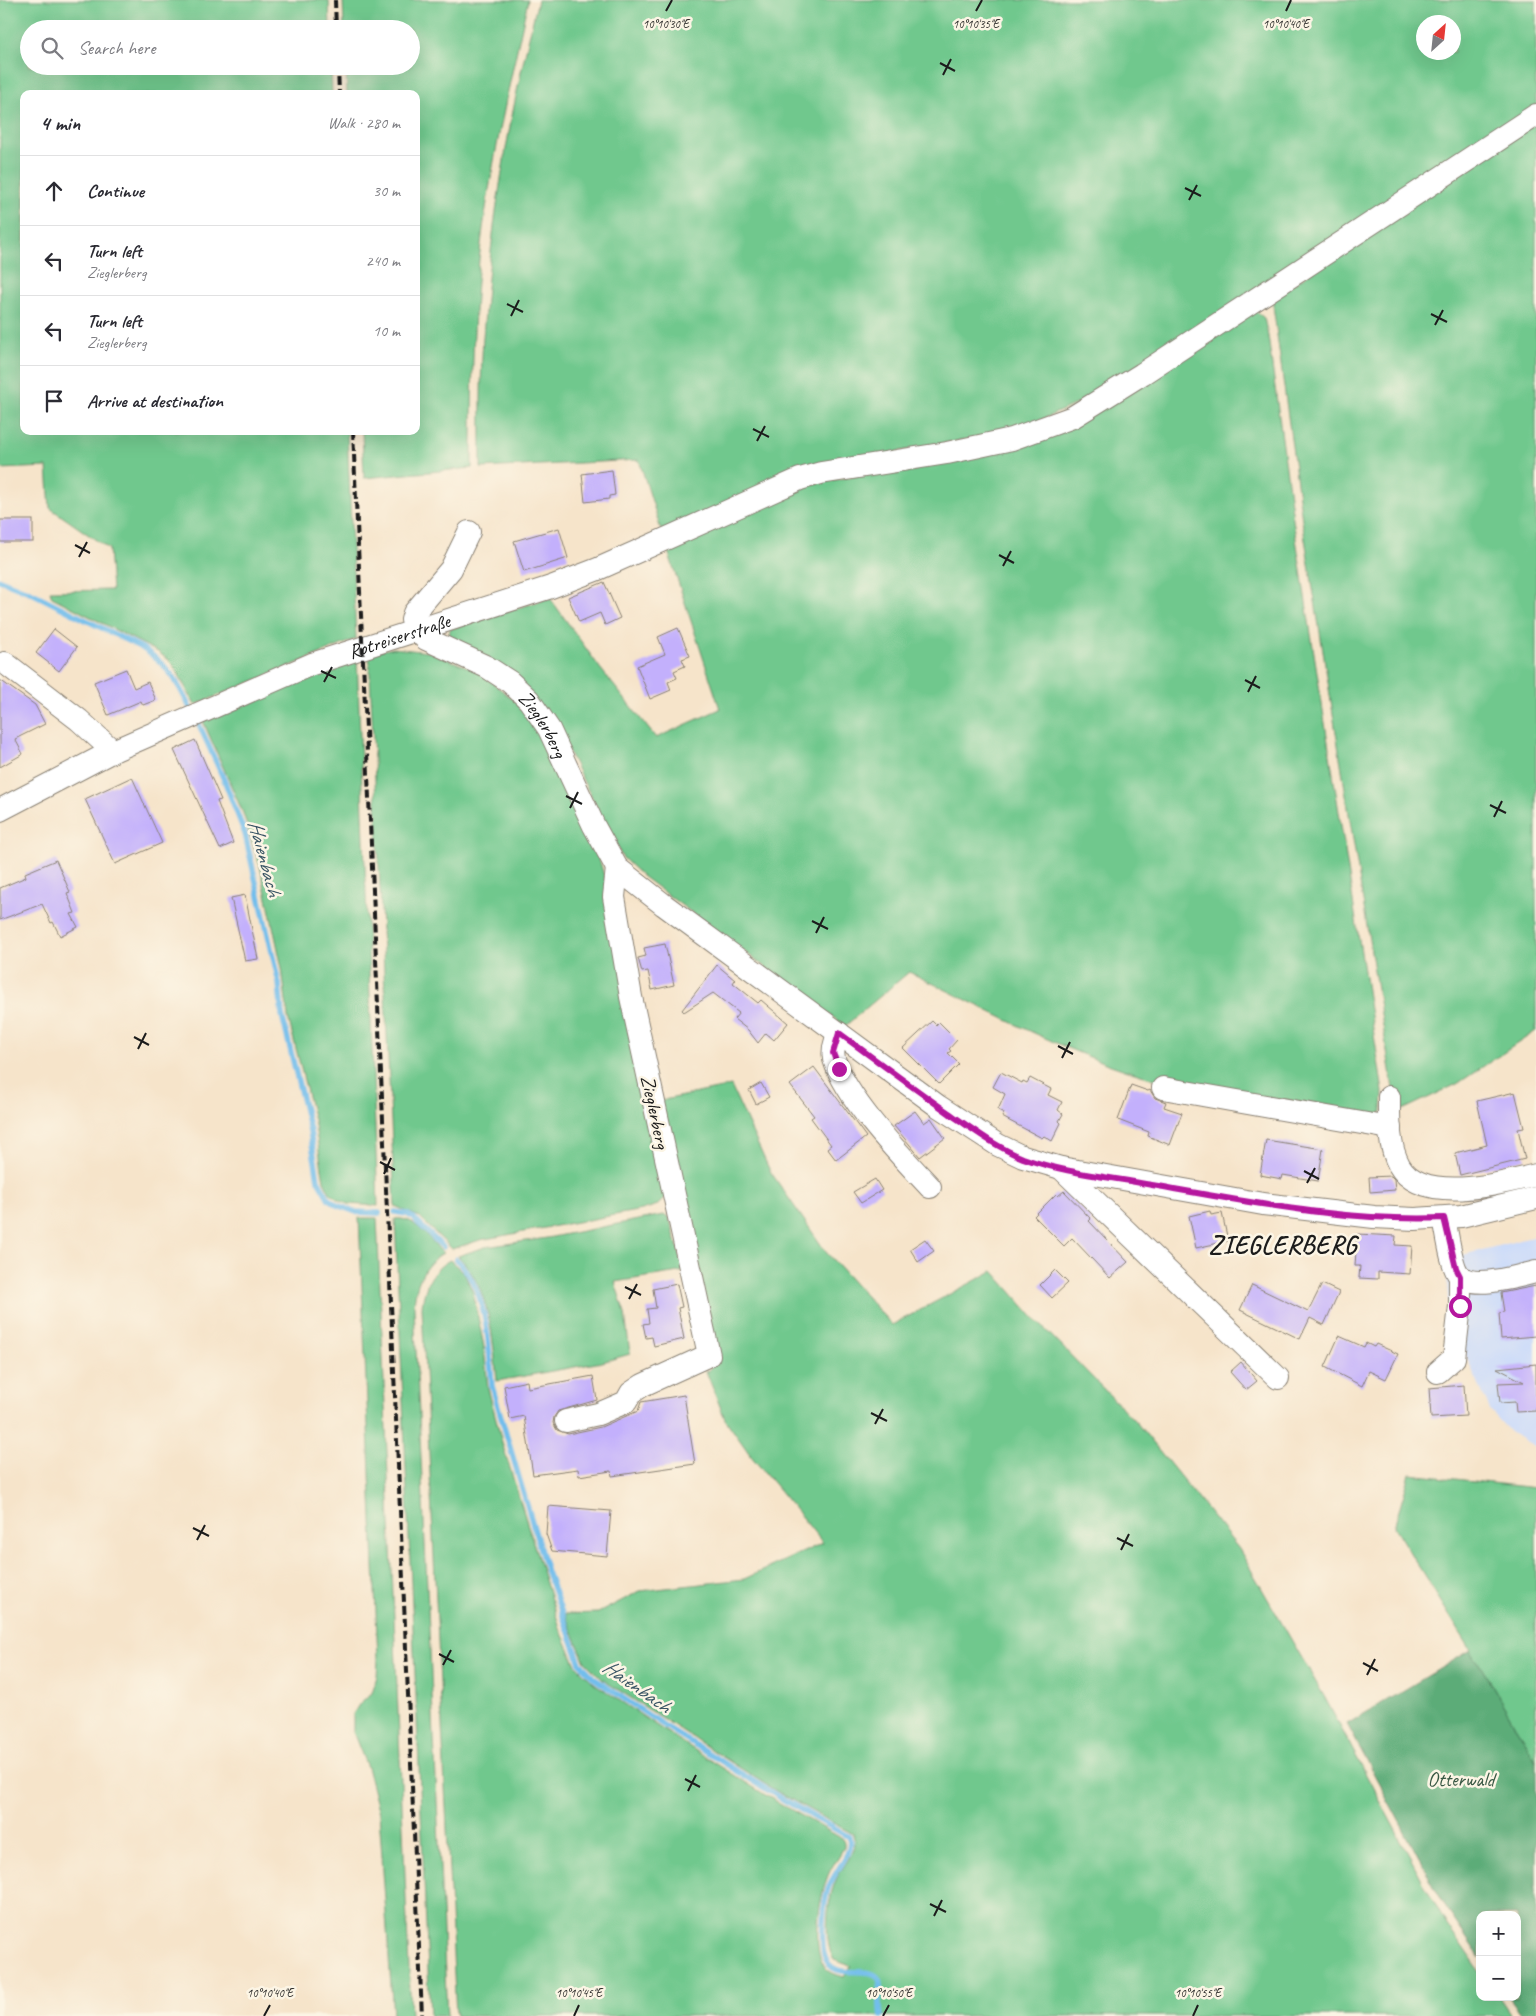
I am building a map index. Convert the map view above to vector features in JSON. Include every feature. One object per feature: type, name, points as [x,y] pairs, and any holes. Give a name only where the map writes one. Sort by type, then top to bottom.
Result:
[{"type":"street","name":"Rotreiserstraße","points":[[0,810],[113,751],[312,664],[551,587],[661,542],[800,479],[821,473],[1012,439],[1073,416],[1142,374],[1536,115]]},
{"type":"street","points":[[416,630],[412,620],[414,613],[451,569],[469,532]]},
{"type":"street","name":"Zieglerberg","points":[[416,630],[426,638],[487,667],[510,682],[529,700],[549,729],[594,826],[617,868],[946,1111],[998,1145],[1023,1158],[1061,1168],[1263,1204],[1390,1218],[1444,1218],[1500,1208],[1536,1198]]},
{"type":"street","points":[[5,663],[79,720],[113,751]]},
{"type":"street","name":"Zieglerberg","points":[[566,1421],[598,1414],[626,1402],[631,1393],[643,1385],[709,1355],[630,997],[614,897],[617,868]]},
{"type":"street","points":[[839,1033],[833,1053],[845,1081],[867,1115],[930,1187]]},
{"type":"street","points":[[1163,1088],[1390,1128]]},
{"type":"street","points":[[1389,1097],[1390,1128],[1400,1166],[1411,1178],[1424,1185],[1444,1188],[1472,1187],[1536,1175]]},
{"type":"street","points":[[1061,1168],[1278,1378]]},
{"type":"street","points":[[1438,1372],[1454,1358],[1460,1306],[1460,1276],[1456,1268],[1444,1218]]},
{"type":"street","points":[[1460,1276],[1468,1280],[1485,1282],[1536,1272]]},
{"type":"shaded area","points":[[1536,1236],[1536,1447],[1510,1432],[1490,1410],[1460,1343],[1448,1299],[1447,1265],[1463,1255]]},
{"type":"green space","points":[[0,0],[329,0],[330,20],[20,20],[20,75],[331,75],[332,90],[20,90],[20,435],[347,435],[356,639],[195,705],[172,663],[158,652],[52,597],[50,591],[112,590],[109,549],[50,508],[47,467],[0,469]]},
{"type":"green space","points":[[343,0],[528,0],[494,162],[479,260],[472,390],[472,468],[364,478],[362,435],[420,435],[420,90],[347,90],[346,75],[420,75],[420,20],[344,20]]},
{"type":"green space","points":[[538,0],[1536,0],[1536,108],[1102,392],[1019,430],[828,464],[662,533],[639,460],[481,468],[482,360],[492,242],[497,201],[519,80]]},
{"type":"green space","points":[[1536,123],[1536,1031],[1457,1084],[1394,1114],[1394,1095],[1302,520],[1272,298]]},
{"type":"green space","points":[[1255,310],[1264,318],[1268,336],[1294,526],[1383,1092],[1382,1112],[1372,1118],[1197,1090],[1141,1075],[1052,1041],[909,972],[845,1026],[642,876],[622,857],[560,735],[449,637],[450,629],[550,598],[600,668],[656,738],[720,709],[667,548],[805,485],[990,452]]},
{"type":"green space","points":[[393,648],[429,652],[478,671],[531,714],[598,855],[605,879],[667,1196],[658,1205],[642,1210],[480,1240],[452,1249],[419,1217],[395,1206],[369,653]]},
{"type":"green space","points":[[357,657],[378,1206],[349,1204],[339,1200],[330,1193],[324,1181],[314,1120],[288,1017],[282,968],[260,866],[243,813],[203,721]]},
{"type":"green space","points":[[731,1086],[770,1171],[826,1252],[892,1325],[993,1271],[1036,1320],[1136,1422],[1239,1549],[1325,1698],[1442,1917],[1476,1966],[1476,2001],[1502,2001],[1512,2016],[456,2016],[422,1307],[430,1279],[438,1268],[450,1260],[464,1273],[473,1292],[484,1347],[488,1388],[503,1446],[561,1631],[576,1665],[594,1683],[657,1726],[767,1796],[841,1838],[844,1842],[844,1847],[826,1880],[820,1905],[818,1946],[824,1966],[831,1972],[844,1977],[851,1966],[834,1960],[828,1943],[827,1932],[830,1898],[836,1880],[852,1853],[853,1834],[776,1791],[603,1680],[585,1662],[565,1614],[598,1613],[640,1591],[744,1579],[823,1543],[751,1456],[725,1419],[704,1366],[708,1372],[715,1360],[659,1101]]},
{"type":"green space","points":[[663,1215],[669,1217],[685,1271],[615,1282],[625,1314],[630,1354],[602,1362],[497,1381],[488,1314],[477,1283],[469,1269],[458,1256],[485,1247],[547,1238]]},
{"type":"green space","points":[[359,1218],[377,1218],[411,2016],[393,2016],[379,1813],[367,1767],[353,1732],[353,1714],[360,1703],[372,1693],[377,1676],[378,1659]]},
{"type":"green space","points":[[395,1219],[409,1221],[416,1225],[443,1253],[430,1263],[421,1276],[416,1291],[414,1307],[447,2016],[430,2016]]},
{"type":"green space","points":[[1410,1474],[1536,1488],[1536,1761],[1471,1650],[1394,1527]]},
{"type":"green space","name":"Otterwald","points":[[1471,1650],[1536,1761],[1536,2016],[1523,2016],[1512,2001],[1521,2001],[1521,1911],[1476,1911],[1476,1952],[1446,1908],[1347,1724]]},
{"type":"building","points":[[612,470],[615,495],[609,496],[609,499],[585,502],[582,474]]},
{"type":"building","points":[[0,520],[33,520],[33,542],[0,542]]},
{"type":"building","points":[[559,528],[568,558],[524,572],[514,541]]},
{"type":"building","points":[[604,582],[620,618],[605,625],[600,613],[579,622],[568,597]]},
{"type":"building","points":[[678,628],[690,656],[682,659],[685,666],[674,671],[677,678],[668,682],[671,690],[650,699],[637,666],[665,654],[658,637]]},
{"type":"building","points":[[54,629],[77,647],[59,671],[36,653]]},
{"type":"building","points":[[126,669],[134,688],[148,682],[156,700],[143,705],[141,701],[108,715],[94,682]]},
{"type":"building","points":[[0,680],[35,705],[45,724],[15,739],[23,754],[0,767]]},
{"type":"building","points":[[195,740],[221,800],[217,801],[233,843],[220,849],[174,750]]},
{"type":"building","points":[[132,777],[162,843],[115,864],[85,799]]},
{"type":"building","points":[[56,860],[70,892],[67,893],[75,913],[71,914],[78,927],[60,936],[42,904],[0,920],[0,888],[26,877],[25,873]]},
{"type":"building","points":[[245,895],[258,959],[245,961],[231,898]]},
{"type":"building","points":[[665,944],[674,985],[652,990],[648,971],[642,972],[638,958],[646,956],[644,948]]},
{"type":"building","points":[[717,965],[735,980],[733,983],[758,1003],[761,1000],[788,1023],[774,1040],[766,1033],[758,1043],[748,1030],[734,1019],[739,1013],[713,993],[684,1012],[682,1010]]},
{"type":"building","points":[[932,1021],[936,1025],[939,1022],[957,1040],[948,1053],[959,1064],[939,1084],[903,1048]]},
{"type":"building","points":[[814,1067],[866,1137],[836,1160],[827,1148],[831,1145],[811,1118],[814,1116],[790,1085]]},
{"type":"building","points":[[1001,1072],[1022,1083],[1023,1081],[1027,1083],[1030,1078],[1051,1089],[1048,1095],[1062,1102],[1058,1110],[1063,1114],[1059,1121],[1061,1123],[1052,1141],[1044,1136],[1042,1138],[1002,1117],[1004,1113],[998,1110],[1005,1094],[993,1087]]},
{"type":"building","points":[[761,1083],[769,1097],[756,1104],[749,1090]]},
{"type":"building","points":[[1131,1085],[1150,1090],[1155,1098],[1166,1102],[1164,1107],[1182,1113],[1170,1145],[1148,1136],[1149,1132],[1118,1120]]},
{"type":"building","points":[[1515,1092],[1524,1128],[1518,1129],[1525,1159],[1460,1175],[1455,1153],[1487,1145],[1477,1101]]},
{"type":"building","points":[[915,1111],[924,1123],[931,1118],[945,1138],[920,1157],[894,1126]]},
{"type":"building","points":[[1266,1140],[1323,1149],[1318,1181],[1283,1175],[1282,1179],[1260,1175]]},
{"type":"building","points":[[1391,1176],[1394,1179],[1395,1190],[1370,1192],[1369,1177]]},
{"type":"building","points":[[875,1179],[882,1190],[861,1203],[853,1192]]},
{"type":"building","points":[[1064,1191],[1091,1219],[1089,1221],[1128,1262],[1110,1278],[1072,1238],[1064,1246],[1034,1216],[1056,1194],[1058,1196]]},
{"type":"building","points":[[1210,1211],[1211,1215],[1222,1213],[1228,1241],[1196,1248],[1189,1216]]},
{"type":"building","points":[[1357,1234],[1396,1236],[1395,1245],[1412,1246],[1410,1274],[1378,1272],[1378,1279],[1359,1278],[1360,1266],[1355,1266]]},
{"type":"building","points":[[925,1239],[934,1251],[918,1262],[910,1249]]},
{"type":"building","points":[[1055,1270],[1068,1283],[1052,1298],[1040,1285]]},
{"type":"building","points":[[677,1284],[682,1307],[678,1308],[684,1339],[654,1346],[652,1337],[646,1338],[643,1324],[649,1323],[647,1309],[656,1308],[653,1289]]},
{"type":"building","points":[[1322,1284],[1339,1292],[1324,1325],[1310,1318],[1300,1339],[1240,1310],[1252,1285],[1308,1312]]},
{"type":"building","points":[[1536,1286],[1536,1336],[1501,1339],[1499,1313],[1504,1312],[1501,1293]]},
{"type":"building","points":[[1339,1336],[1364,1347],[1366,1343],[1374,1347],[1376,1344],[1398,1354],[1386,1379],[1369,1371],[1362,1386],[1325,1367]]},
{"type":"building","points":[[1241,1362],[1257,1381],[1246,1390],[1230,1372]]},
{"type":"building","points":[[1536,1364],[1536,1411],[1516,1412],[1515,1402],[1500,1403],[1498,1383],[1524,1382],[1497,1368]]},
{"type":"building","points":[[593,1376],[597,1400],[558,1411],[553,1423],[557,1430],[568,1434],[601,1427],[638,1411],[641,1402],[684,1395],[695,1464],[612,1476],[611,1471],[579,1476],[578,1469],[533,1475],[524,1416],[510,1419],[504,1386],[527,1381],[528,1388]]},
{"type":"building","points":[[1464,1385],[1466,1416],[1431,1418],[1429,1388]]},
{"type":"building","points":[[548,1506],[611,1511],[607,1556],[552,1551],[546,1534]]},
{"type":"waterway","name":"Haienbach","points":[[0,580],[32,593],[142,648],[167,669],[192,712]]},
{"type":"waterway","name":"Haienbach","points":[[197,720],[225,782],[245,834],[279,983],[282,1015],[310,1131],[318,1180],[329,1199],[337,1205],[356,1212],[379,1213]]},
{"type":"waterway","name":"Haienbach","points":[[395,1212],[412,1217],[443,1247]]},
{"type":"waterway","name":"Haienbach","points":[[456,1259],[467,1272],[481,1302],[488,1336],[492,1386],[546,1569],[580,1663],[595,1679],[660,1723],[779,1797],[849,1837],[850,1843],[846,1857],[830,1883],[826,1895],[823,1931],[824,1954],[828,1963],[835,1969],[867,1972],[874,1974],[879,1979],[881,2016]]},
{"type":"railway","points":[[335,0],[336,20]]},
{"type":"railway","points":[[338,75],[339,90]]},
{"type":"railway","points":[[353,435],[422,2016]]},
{"type":"district","name":"ZIEGLERBERG","points":[[1283,1245]]},
{"type":"route","points":[[839,1069],[833,1053],[839,1033],[970,1128],[1023,1158],[1061,1168],[1263,1204],[1331,1213],[1415,1219],[1444,1218],[1456,1268],[1460,1275],[1460,1306]]}]
